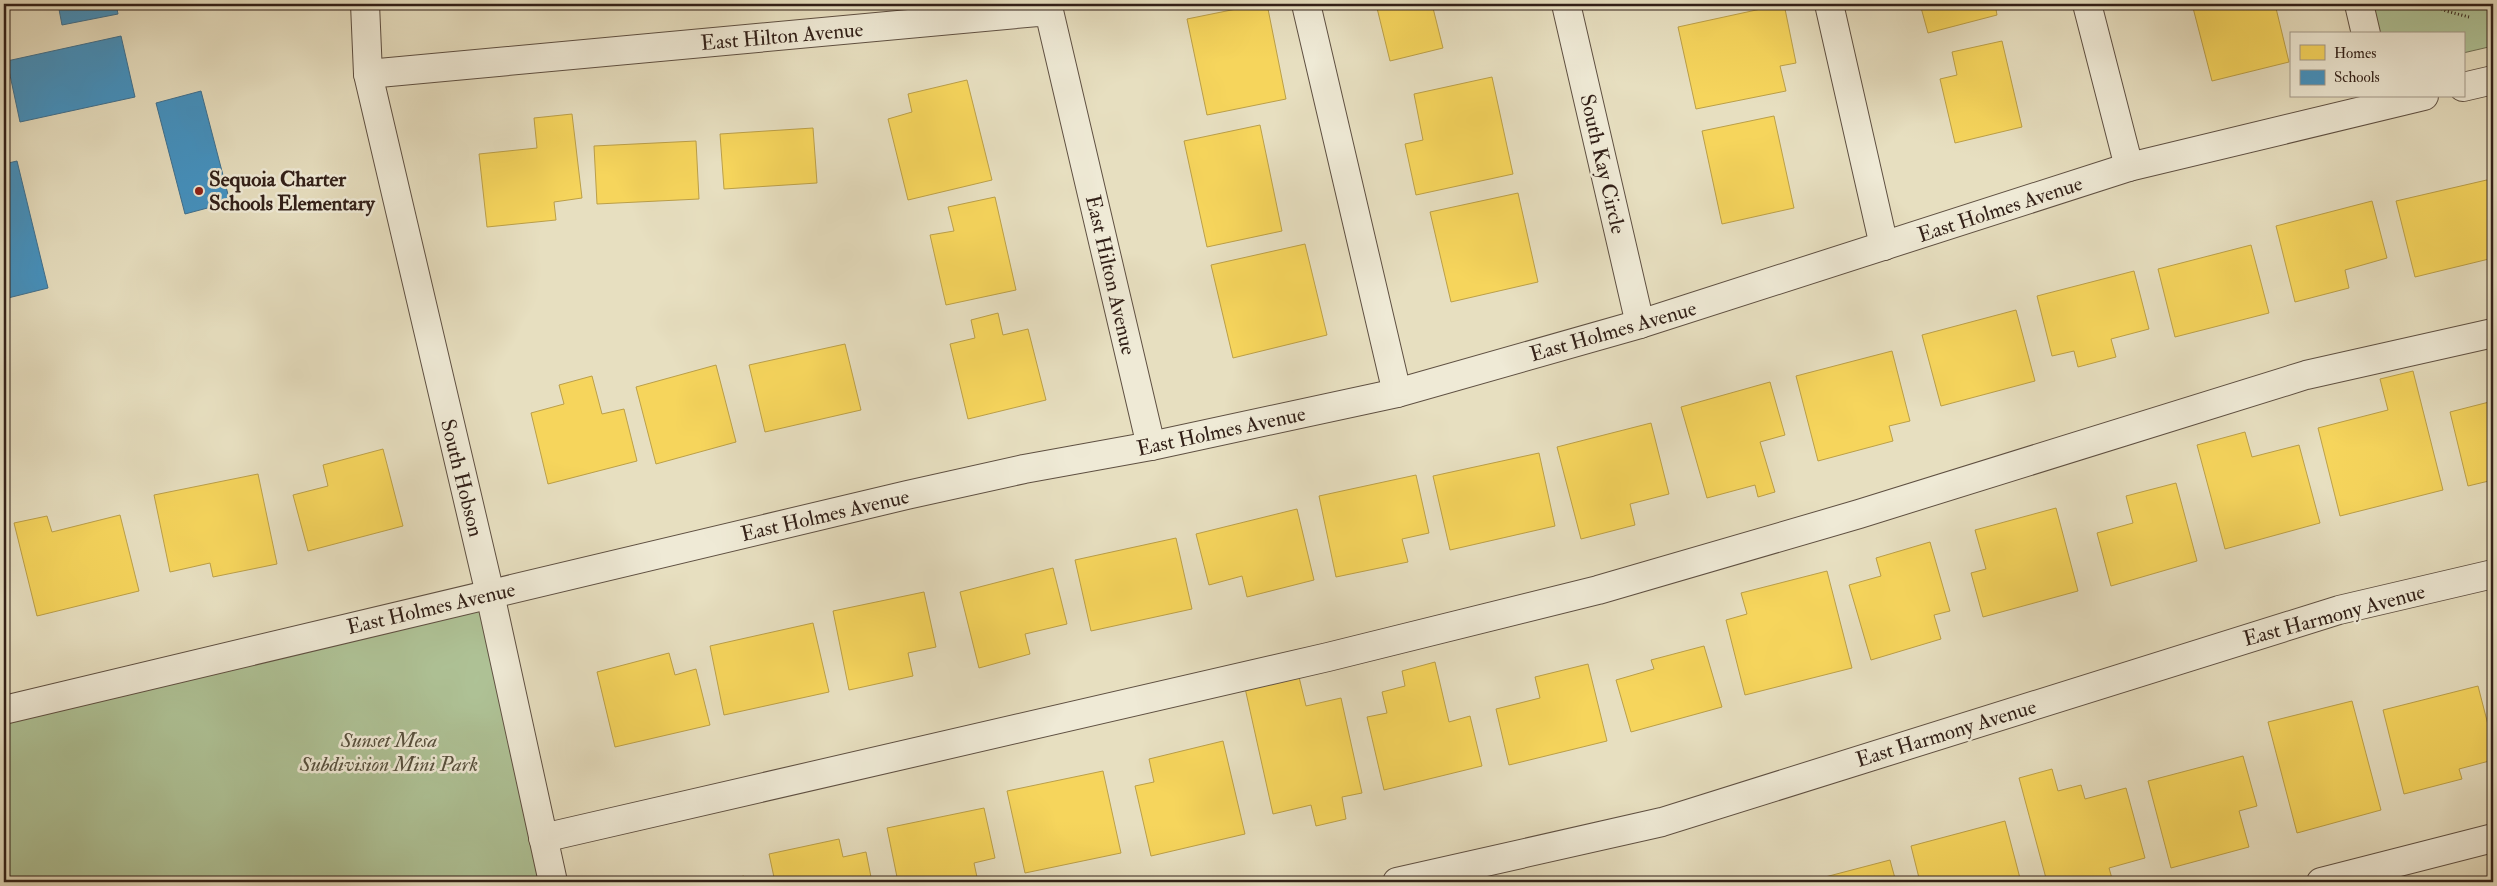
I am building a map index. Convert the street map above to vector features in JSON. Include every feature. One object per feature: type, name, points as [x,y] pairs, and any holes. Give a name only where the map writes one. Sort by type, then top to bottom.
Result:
[{"type":"street","name":"South Hobson","points":[[365,4],[368,74],[490,594],[553,882]]},
{"type":"street","points":[[1306,4],[1397,393]]},
{"type":"street","name":"South Kay Circle","points":[[1566,4],[1640,324]]},
{"type":"street","points":[[1829,4],[1884,246]]},
{"type":"street","points":[[2087,4],[2129,167]]},
{"type":"street","points":[[2359,4],[2366,32]]},
{"type":"street","name":"East Hilton Avenue","points":[[368,74],[1049,11],[1151,446]]},
{"type":"street","points":[[2464,87],[2493,80]]},
{"type":"street","name":"East Holmes Avenue","points":[[4,710],[907,495],[1024,469],[1151,446],[1397,393],[1640,324],[2129,167],[2383,101],[2408,98]]},
{"type":"street","points":[[543,838],[1328,657],[1598,590],[1859,514],[2306,375],[2493,333]]},
{"type":"street","name":"East Harmony Avenue","points":[[1397,882],[1662,822],[2338,610],[2493,574]]},
{"type":"street","points":[[2321,882],[2493,838]]},
{"type":"path","points":[[2432,4],[2446,11],[2469,17]]},
{"type":"green space","points":[[2371,4],[2493,4],[2493,46],[2464,53],[2464,32],[2378,32]]},
{"type":"green space","name":"Sunset Mesa Subdivision Mini Park","points":[[490,594],[553,882],[4,882],[4,710]]},
{"type":"building: Homes","points":[[1267,4],[1286,99],[1207,115],[1187,19]]},
{"type":"building: Homes","points":[[1376,4],[1432,4],[1443,48],[1390,61]]},
{"type":"building: Homes","points":[[1784,4],[1796,63],[1780,66],[1786,91],[1696,109],[1678,27]]},
{"type":"building: Homes","points":[[1920,4],[1995,4],[1997,15],[1928,33]]},
{"type":"building: Homes","points":[[2192,4],[2275,4],[2289,62],[2212,81]]},
{"type":"building: Homes","points":[[2002,41],[2022,127],[1955,143],[1940,79],[1957,75],[1952,52]]},
{"type":"building: Homes","points":[[1492,77],[1513,174],[1416,195],[1405,144],[1423,140],[1414,94]]},
{"type":"building: Homes","points":[[967,80],[992,180],[908,200],[888,119],[912,112],[908,94]]},
{"type":"building: Homes","points":[[572,114],[582,198],[554,202],[556,220],[487,227],[479,154],[537,148],[534,118]]},
{"type":"building: Homes","points":[[1774,116],[1794,208],[1722,224],[1702,131]]},
{"type":"building: Homes","points":[[1260,125],[1282,231],[1207,247],[1184,141]]},
{"type":"building: Homes","points":[[813,128],[817,183],[724,189],[720,134]]},
{"type":"building: Homes","points":[[696,141],[699,199],[597,204],[594,146]]},
{"type":"building: Homes","points":[[2491,179],[2493,189],[2493,258],[2415,277],[2396,201]]},
{"type":"building: Homes","points":[[1518,193],[1538,282],[1451,302],[1430,212]]},
{"type":"building: Homes","points":[[995,197],[1016,290],[946,305],[930,235],[954,231],[948,207]]},
{"type":"building: Homes","points":[[2372,201],[2387,258],[2345,270],[2349,288],[2295,302],[2276,226]]},
{"type":"building: Homes","points":[[1305,244],[1327,335],[1233,358],[1211,265]]},
{"type":"building: Homes","points":[[2251,245],[2269,313],[2175,337],[2158,269]]},
{"type":"building: Homes","points":[[2134,271],[2149,329],[2111,339],[2116,357],[2078,367],[2074,351],[2052,356],[2037,296]]},
{"type":"building: Homes","points":[[2016,310],[2035,381],[1941,406],[1922,335]]},
{"type":"building: Homes","points":[[998,313],[1003,335],[1028,329],[1046,400],[968,419],[950,344],[975,338],[971,320]]},
{"type":"building: Homes","points":[[845,344],[861,410],[765,432],[749,365]]},
{"type":"building: Homes","points":[[1892,351],[1910,421],[1889,426],[1893,441],[1818,461],[1796,376]]},
{"type":"building: Homes","points":[[716,365],[736,442],[656,464],[636,387]]},
{"type":"building: Homes","points":[[2413,371],[2443,490],[2340,516],[2318,428],[2388,410],[2380,379]]},
{"type":"building: Homes","points":[[592,376],[602,414],[624,409],[637,461],[548,484],[531,413],[564,404],[559,385]]},
{"type":"building: Homes","points":[[1770,382],[1785,435],[1760,442],[1775,492],[1758,497],[1755,485],[1707,498],[1681,407]]},
{"type":"building: Homes","points":[[2493,401],[2493,480],[2468,486],[2450,412]]},
{"type":"building: Homes","points":[[1651,423],[1669,494],[1630,504],[1635,525],[1581,539],[1557,447]]},
{"type":"building: Homes","points":[[2245,432],[2252,457],[2299,445],[2320,523],[2225,549],[2197,445]]},
{"type":"building: Homes","points":[[383,449],[403,526],[308,551],[293,495],[328,486],[323,465]]},
{"type":"building: Homes","points":[[1539,453],[1555,526],[1450,550],[1433,476]]},
{"type":"building: Homes","points":[[258,474],[277,564],[213,577],[210,563],[170,572],[154,495]]},
{"type":"building: Homes","points":[[1416,475],[1429,533],[1402,539],[1408,562],[1336,577],[1319,496]]},
{"type":"building: Homes","points":[[2176,483],[2197,561],[2111,586],[2097,533],[2133,523],[2126,496]]},
{"type":"building: Homes","points":[[2056,508],[2078,591],[1983,617],[1971,573],[1986,569],[1975,530]]},
{"type":"building: Homes","points":[[1297,509],[1314,580],[1247,597],[1242,576],[1209,585],[1196,534]]},
{"type":"building: Homes","points":[[120,515],[139,591],[37,616],[14,523],[47,516],[52,532]]},
{"type":"building: Homes","points":[[1176,538],[1192,609],[1091,631],[1075,560]]},
{"type":"building: Homes","points":[[1930,542],[1950,611],[1934,615],[1941,639],[1871,660],[1849,585],[1881,576],[1876,558]]},
{"type":"building: Homes","points":[[1053,568],[1067,624],[1025,634],[1030,654],[979,668],[960,592]]},
{"type":"building: Homes","points":[[1827,571],[1852,668],[1745,695],[1726,620],[1747,614],[1741,593]]},
{"type":"building: Homes","points":[[924,592],[936,647],[908,653],[913,676],[849,690],[833,611]]},
{"type":"building: Homes","points":[[813,623],[829,692],[724,715],[710,646]]},
{"type":"building: Homes","points":[[1704,646],[1722,707],[1631,732],[1616,680],[1654,669],[1651,660]]},
{"type":"building: Homes","points":[[669,653],[675,675],[696,669],[710,725],[615,747],[597,672]]},
{"type":"building: Homes","points":[[1435,662],[1449,722],[1470,716],[1482,766],[1384,790],[1367,717],[1387,713],[1382,692],[1405,686],[1402,671]]},
{"type":"building: Homes","points":[[1588,664],[1607,741],[1509,765],[1496,709],[1540,698],[1535,677]]},
{"type":"building: Homes","points":[[1299,677],[1306,706],[1341,698],[1362,793],[1342,797],[1346,819],[1316,826],[1311,805],[1273,814],[1245,688]]},
{"type":"building: Homes","points":[[2478,686],[2493,744],[2493,760],[2459,769],[2462,779],[2404,794],[2383,710]]},
{"type":"building: Homes","points":[[2352,701],[2381,810],[2297,833],[2268,722]]},
{"type":"building: Homes","points":[[1223,741],[1245,834],[1151,856],[1135,786],[1154,782],[1149,759]]},
{"type":"building: Homes","points":[[2243,756],[2257,806],[2239,811],[2249,847],[2171,868],[2148,781]]},
{"type":"building: Homes","points":[[2052,769],[2058,791],[2081,785],[2085,799],[2126,788],[2145,858],[2109,868],[2113,882],[2047,882],[2019,778]]},
{"type":"building: Homes","points":[[1103,771],[1121,853],[1025,873],[1007,791]]},
{"type":"building: Homes","points":[[984,808],[995,858],[974,863],[978,882],[898,882],[887,828]]},
{"type":"building: Homes","points":[[2005,821],[2021,882],[1920,882],[1911,846]]},
{"type":"building: Homes","points":[[839,839],[843,857],[866,852],[872,882],[775,882],[769,854]]},
{"type":"building: Homes","points":[[1890,860],[1896,882],[1806,882]]},
{"type":"building: Homes","points":[[744,876],[745,882],[713,882]]},
{"type":"building: Schools","points":[[58,4],[116,4],[118,14],[62,25]]},
{"type":"building: Schools","points":[[121,36],[135,97],[20,122],[7,61]]},
{"type":"building: Schools","points":[[201,91],[230,202],[185,214],[156,103]]},
{"type":"building: Schools","points":[[17,161],[48,288],[4,299],[4,164]]},
{"type":"place","name":"Sequoia Charter Schools Elementary","points":[[199,191]]}]
